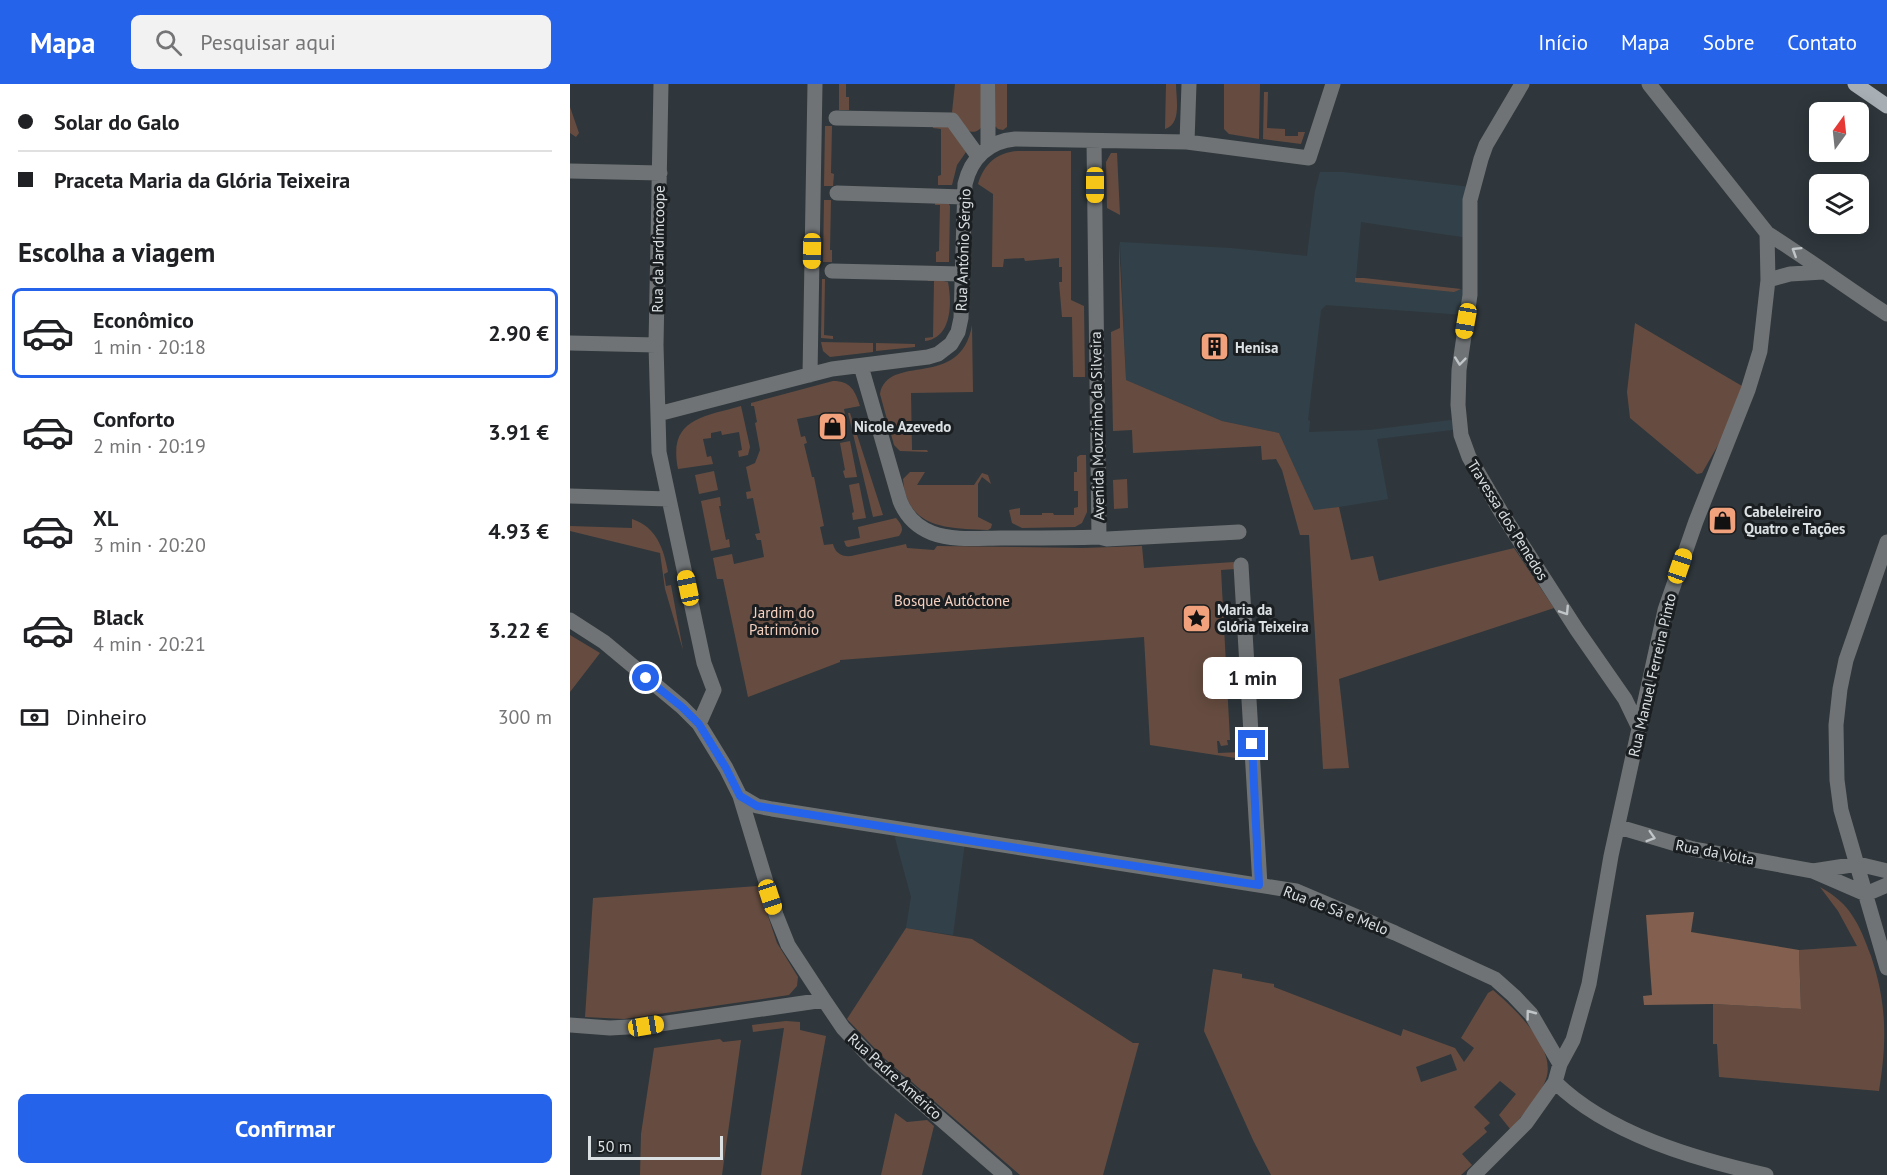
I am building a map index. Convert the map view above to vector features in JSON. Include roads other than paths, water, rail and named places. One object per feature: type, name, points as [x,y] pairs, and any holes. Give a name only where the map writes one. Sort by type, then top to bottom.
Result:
[{"type":"main road","points":[[1855,84],[1887,106]]},
{"type":"street","name":"Rua da Jardimcoope","points":[[661,84],[656,345],[659,452],[704,663],[714,690],[699,724]]},
{"type":"street","points":[[810,375],[815,84]]},
{"type":"street","points":[[985,147],[988,84]]},
{"type":"street","points":[[1187,142],[1189,84]]},
{"type":"street","points":[[1320,123],[1321,84]]},
{"type":"street","points":[[985,147],[1015,139],[1187,142],[1310,158],[1333,84]]},
{"type":"street","name":"Travessa dos Penedos","points":[[1522,84],[1486,145],[1469,205],[1469,304],[1458,387],[1461,435],[1469,457],[1525,550],[1625,699],[1639,728]]},
{"type":"street","points":[[1649,84],[1767,233],[1887,314]]},
{"type":"street","points":[[836,118],[952,120],[985,147]]},
{"type":"street","name":"Avenida Mouzinho da Silveira","points":[[861,366],[900,501],[910,518],[918,525],[936,534],[951,537],[1099,537],[1094,141]]},
{"type":"street","name":"Rua António Sérgio","points":[[658,414],[832,369],[928,357],[945,349],[957,336],[960,328],[965,184],[969,170],[985,147]]},
{"type":"street","points":[[570,171],[660,173]]},
{"type":"street","points":[[837,193],[964,197]]},
{"type":"street","name":"Rua Manuel Ferreira Pinto","points":[[1474,1175],[1526,1123],[1555,1082],[1560,1064],[1573,1040],[1589,984],[1611,856],[1665,610],[1696,522],[1744,400],[1760,351],[1768,280],[1767,233]]},
{"type":"street","points":[[832,271],[962,274]]},
{"type":"street","points":[[1768,280],[1790,274],[1823,272]]},
{"type":"street","points":[[570,343],[656,345]]},
{"type":"street","points":[[570,496],[669,499]]},
{"type":"street","points":[[1099,537],[1107,539],[1239,532]]},
{"type":"street","points":[[1887,542],[1846,660],[1836,725],[1837,780],[1841,810],[1887,968]]},
{"type":"street","points":[[1241,565],[1260,885]]},
{"type":"street","points":[[570,620],[604,642],[699,724],[740,796]]},
{"type":"street","name":"Rua de Sá e Melo","points":[[740,796],[757,806],[772,810],[1283,888],[1311,897],[1495,979],[1531,1014],[1560,1064]]},
{"type":"street","name":"Rua Padre Américo","points":[[740,796],[773,905],[788,945],[843,1028],[874,1061],[1005,1175]]},
{"type":"street","name":"Rua da Volta","points":[[1619,827],[1683,846],[1813,871],[1866,894]]},
{"type":"street","points":[[1858,864],[1887,871]]},
{"type":"street","name":"Rua da Volta","points":[[1813,871],[1858,864]]},
{"type":"street","points":[[1866,894],[1887,885]]},
{"type":"street","points":[[570,1025],[610,1028],[637,1027],[824,1000]]},
{"type":"street","points":[[1555,1082],[1576,1100],[1601,1116],[1643,1136],[1683,1152],[1766,1175]]},
{"type":"place","name":"Henisa","points":[[1214,347]]},
{"type":"place","name":"Nicole Azevedo","points":[[833,426]]},
{"type":"place","name":"Cabeleireiro Quatro e Tações","points":[[1723,520]]},
{"type":"place","name":"Maria da Glória Teixeira","points":[[1196,618]]},
{"type":"park label","name":"Bosque Autóctone","points":[[952,600]]},
{"type":"park label","name":"Jardim do Património","points":[[784,620]]}]
